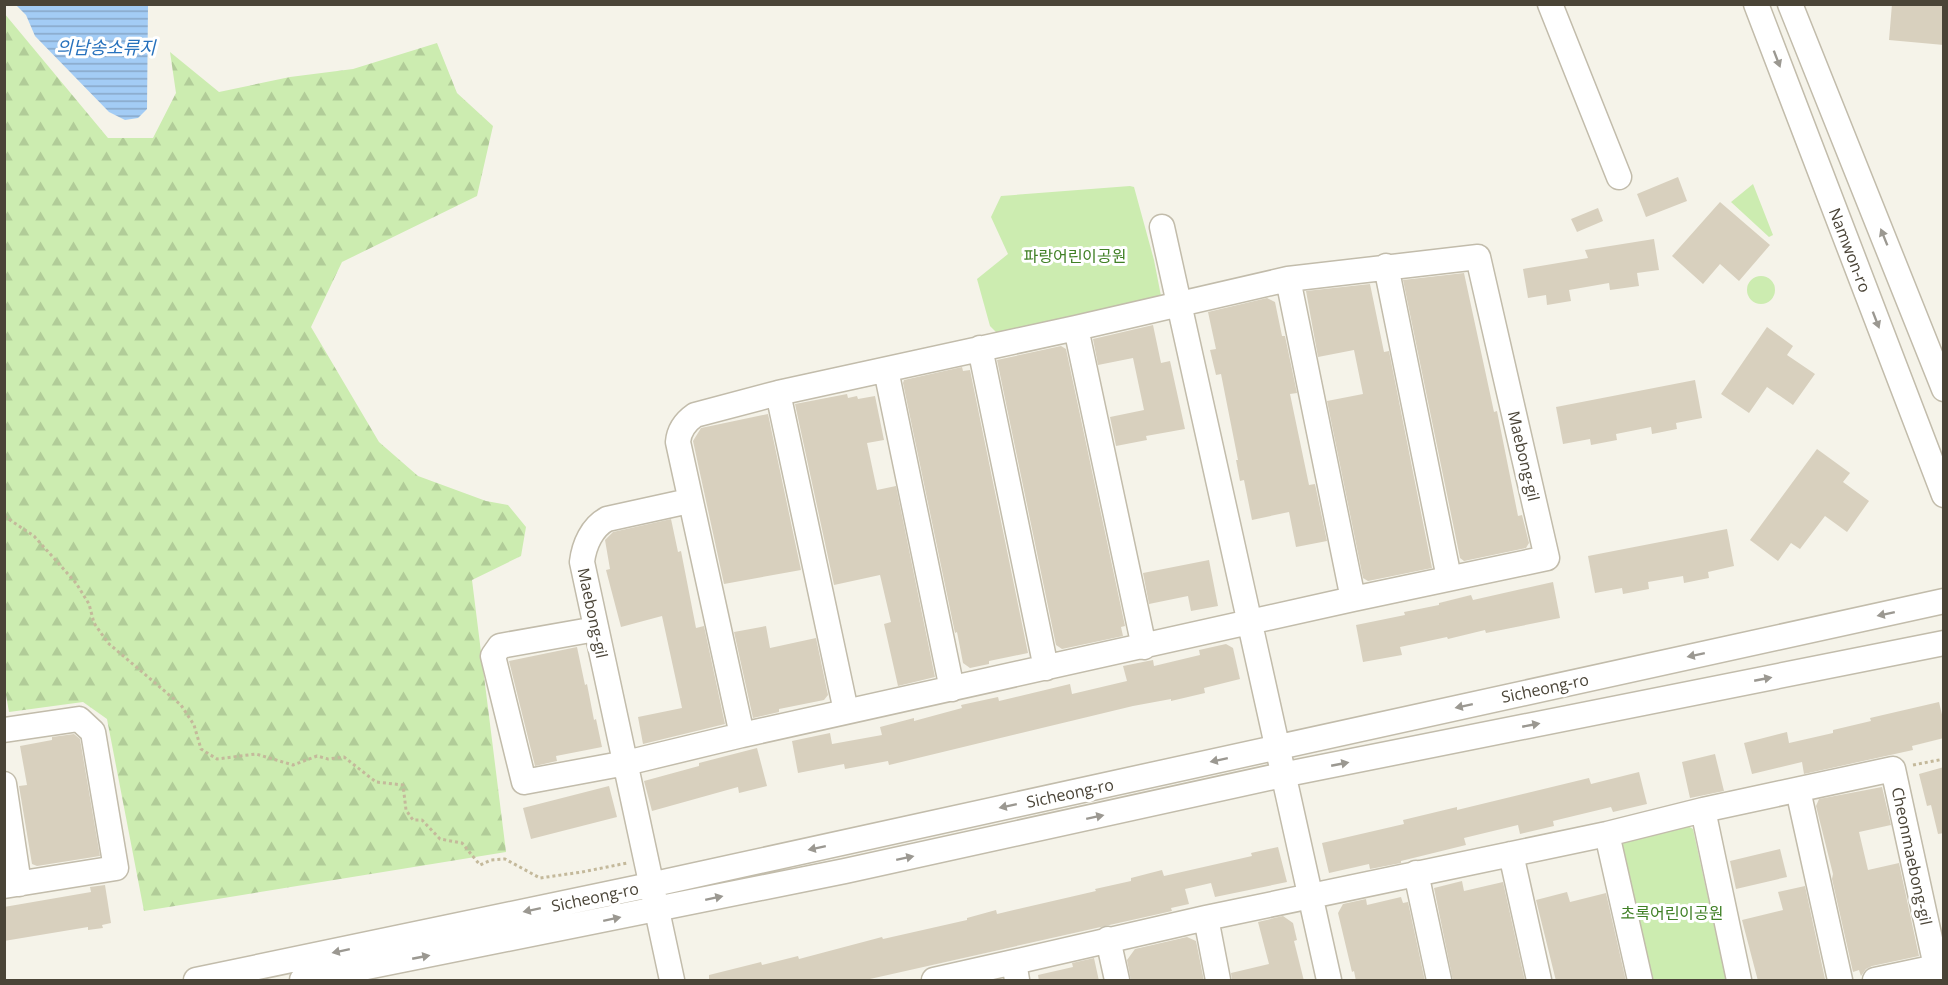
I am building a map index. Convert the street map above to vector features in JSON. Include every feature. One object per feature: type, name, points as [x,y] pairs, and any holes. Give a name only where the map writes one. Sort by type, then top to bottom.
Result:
[{"type":"street","points":[[1550,4],[1619,177]]},
{"type":"street","name":"Namwon-ro","points":[[1756,4],[1944,495]]},
{"type":"street","points":[[1790,4],[1944,389]]},
{"type":"street","points":[[1162,227],[1329,981]]},
{"type":"street","name":"Maebong-gil","points":[[596,629],[500,646],[493,656],[524,782],[626,763],[846,711],[1353,598],[1547,558],[1478,257],[1386,266]]},
{"type":"street","points":[[742,735],[689,501],[678,442],[678,436],[684,423],[702,411],[1288,279],[1386,266],[1449,578]]},
{"type":"street","points":[[1288,279],[1353,598]]},
{"type":"street","points":[[1076,328],[1144,646]]},
{"type":"street","points":[[980,348],[1046,668]]},
{"type":"street","points":[[886,370],[952,689]]},
{"type":"street","points":[[778,393],[846,711]]},
{"type":"street","name":"Maebong-gil","points":[[626,763],[582,562],[586,544],[598,524],[607,519],[689,501]]},
{"type":"street","name":"Sicheong-ro","points":[[196,981],[650,885],[1944,601]]},
{"type":"street","name":"Sicheong-ro","points":[[302,981],[845,871],[1282,775],[1944,643]]},
{"type":"street","points":[[4,730],[79,719],[93,732],[116,868],[12,885],[4,784]]},
{"type":"street","points":[[626,763],[657,910]]},
{"type":"street","name":"Cheonmaebong-gil","points":[[934,981],[1015,971],[1108,939],[1607,834],[1703,810],[1893,769],[1938,974],[1875,981]]},
{"type":"street","points":[[1798,790],[1840,981]]},
{"type":"street","points":[[1703,810],[1739,981]]},
{"type":"street","points":[[1607,834],[1640,981]]},
{"type":"street","points":[[1511,854],[1539,981]]},
{"type":"street","points":[[1416,873],[1439,981]]},
{"type":"street","name":"Sicheong-ro","points":[[657,910],[672,981]]},
{"type":"street","points":[[1206,918],[1218,981]]},
{"type":"street","points":[[1108,939],[1117,981]]},
{"type":"path","points":[[4,516],[34,536],[76,583],[89,604],[94,623],[108,643],[181,705],[194,725],[201,749],[217,759],[256,754],[293,765],[317,756],[328,759],[344,757],[376,782],[403,784],[406,810],[413,820],[422,820],[440,839],[462,843],[480,865],[491,860],[505,859],[540,878],[645,860]]},
{"type":"path","points":[[1893,769],[1944,759]]},
{"type":"green space","points":[[4,13],[108,138],[153,138],[176,93],[170,52],[219,92],[290,77],[353,69],[437,43],[457,93],[493,126],[477,196],[342,262],[311,327],[379,442],[418,476],[486,501],[508,505],[526,527],[521,556],[472,580],[506,852],[144,911],[107,719],[83,702],[9,712],[4,684]]},
{"type":"green space","points":[[1753,184],[1773,235],[1769,237],[1731,202]]},
{"type":"green space","name":"파랑어린이공원","points":[[1134,187],[1154,260],[1161,296],[1159,300],[999,335],[990,326],[977,279],[1008,254],[991,217],[1001,196]]},
{"type":"green space","points":[[1761,276],[1771,280],[1775,290],[1771,300],[1761,304],[1751,300],[1747,290],[1751,280]]},
{"type":"green space","name":"초록어린이공원","points":[[1685,824],[1693,829],[1726,980],[1647,980],[1618,846],[1623,838]]},
{"type":"water","name":"의남송소류지","points":[[16,5],[148,5],[147,109],[138,118],[125,120],[109,112],[35,36],[26,15]]},
{"type":"building","points":[[1892,4],[1944,4],[1944,45],[1889,40]]},
{"type":"building","points":[[1678,177],[1687,201],[1646,217],[1637,194]]},
{"type":"building","points":[[1720,202],[1770,245],[1739,281],[1720,264],[1703,284],[1672,256]]},
{"type":"building","points":[[1598,208],[1603,221],[1577,232],[1571,219]]},
{"type":"building","points":[[1654,239],[1659,270],[1637,273],[1639,286],[1610,290],[1609,283],[1569,290],[1571,301],[1547,305],[1546,295],[1528,298],[1523,269],[1588,258],[1585,250]]},
{"type":"building","points":[[1464,273],[1494,412],[1497,411],[1518,516],[1522,515],[1529,543],[1526,548],[1464,561],[1460,558],[1403,280]]},
{"type":"building","points":[[1370,284],[1384,352],[1389,351],[1432,568],[1368,581],[1363,578],[1327,401],[1363,394],[1354,350],[1318,357],[1306,291]]},
{"type":"building","points":[[1267,298],[1275,302],[1282,336],[1285,336],[1297,393],[1290,394],[1309,485],[1315,484],[1327,541],[1296,547],[1289,512],[1252,520],[1244,480],[1240,481],[1221,374],[1216,375],[1210,350],[1216,349],[1208,312]]},
{"type":"building","points":[[1153,325],[1161,363],[1170,361],[1185,429],[1146,436],[1147,440],[1116,446],[1110,417],[1144,410],[1133,358],[1098,365],[1093,339]]},
{"type":"building","points":[[1767,327],[1793,346],[1787,355],[1815,374],[1793,405],[1767,387],[1749,413],[1721,394]]},
{"type":"building","points":[[1061,346],[1066,349],[1125,626],[1121,627],[1123,636],[1062,649],[1056,645],[997,360]]},
{"type":"building","points":[[962,367],[963,371],[970,370],[1028,653],[989,661],[989,664],[970,668],[963,663],[957,632],[955,633],[903,383],[904,380]]},
{"type":"building","points":[[1695,380],[1702,418],[1676,423],[1677,429],[1652,434],[1651,427],[1616,434],[1617,440],[1591,445],[1590,439],[1563,444],[1556,407]]},
{"type":"building","points":[[847,394],[848,398],[857,396],[858,399],[875,396],[884,440],[867,443],[877,490],[896,486],[935,677],[898,686],[884,624],[891,622],[880,575],[834,585],[795,404]]},
{"type":"building","points":[[768,414],[801,570],[724,584],[693,441],[701,428]]},
{"type":"building","points":[[1817,449],[1850,473],[1843,482],[1869,501],[1847,532],[1825,516],[1800,549],[1791,543],[1778,561],[1750,540]]},
{"type":"building","points":[[671,519],[678,552],[681,551],[696,628],[704,626],[725,724],[643,744],[638,717],[682,708],[662,616],[621,627],[606,570],[610,569],[605,540],[613,532]]},
{"type":"building","points":[[1727,529],[1734,566],[1708,572],[1709,578],[1684,583],[1683,576],[1648,582],[1649,589],[1623,594],[1622,588],[1595,593],[1588,556]]},
{"type":"building","points":[[1209,560],[1218,606],[1191,611],[1188,596],[1149,604],[1143,573]]},
{"type":"building","points":[[1553,582],[1560,618],[1400,647],[1402,655],[1363,662],[1356,625],[1405,615],[1404,612],[1439,605],[1439,603],[1471,595],[1473,600]]},
{"type":"building","points":[[766,626],[770,648],[816,638],[828,695],[824,700],[779,709],[779,712],[753,718],[734,632]]},
{"type":"building","points":[[1226,644],[1233,648],[1240,679],[1204,688],[1205,693],[1171,701],[1171,699],[1133,706],[889,765],[888,761],[845,769],[844,764],[798,773],[792,741],[830,733],[832,744],[882,735],[880,727],[914,718],[914,721],[962,708],[961,705],[998,697],[999,701],[1070,684],[1072,694],[1127,681],[1123,666],[1153,660],[1154,666],[1200,655],[1199,650]]},
{"type":"building","points":[[577,647],[602,747],[556,756],[557,761],[535,766],[509,661]]},
{"type":"building","points":[[1939,702],[1944,723],[1944,738],[1912,746],[1913,750],[1804,774],[1802,762],[1752,774],[1744,743],[1787,732],[1789,743],[1833,733],[1833,730],[1871,721],[1870,718]]},
{"type":"building","points":[[74,734],[80,739],[100,856],[37,866],[32,864],[19,786],[27,785],[20,746],[52,740],[52,737]]},
{"type":"building","points":[[757,748],[767,786],[739,793],[738,787],[652,811],[644,781],[699,766],[699,763]]},
{"type":"building","points":[[1715,754],[1724,791],[1690,798],[1682,762]]},
{"type":"building","points":[[1944,767],[1944,833],[1938,834],[1931,805],[1927,806],[1919,774]]},
{"type":"building","points":[[1639,772],[1647,804],[1613,812],[1611,807],[1553,821],[1554,826],[1520,834],[1518,825],[1464,838],[1466,845],[1401,861],[1401,863],[1370,869],[1369,864],[1329,873],[1322,843],[1404,824],[1403,820],[1457,807],[1457,810],[1589,778],[1591,784]]},
{"type":"building","points":[[609,786],[617,817],[531,839],[523,808]]},
{"type":"building","points":[[1882,787],[1891,825],[1859,832],[1868,870],[1899,863],[1919,956],[1872,966],[1866,969],[1861,976],[1859,970],[1853,972],[1816,806],[1819,799]]},
{"type":"building","points":[[1278,847],[1287,882],[1215,897],[1211,883],[1185,889],[1189,904],[1171,908],[1172,911],[861,981],[709,981],[709,975],[761,962],[762,965],[798,956],[799,959],[882,937],[883,939],[967,920],[967,918],[996,910],[997,914],[1096,891],[1095,889],[1131,881],[1131,878],[1162,870],[1164,876],[1252,856],[1251,853]]},
{"type":"building","points":[[1780,849],[1787,877],[1736,889],[1730,861]]},
{"type":"building","points":[[1462,881],[1464,891],[1503,882],[1525,981],[1453,981],[1434,888]]},
{"type":"building","points":[[105,885],[111,923],[102,925],[103,928],[88,930],[88,927],[4,941],[4,907],[91,892],[90,887]]},
{"type":"building","points":[[1805,886],[1825,979],[1824,981],[1758,981],[1742,920],[1783,910],[1778,892]]},
{"type":"building","points":[[1567,892],[1570,902],[1606,893],[1626,981],[1556,981],[1536,900]]},
{"type":"building","points":[[1401,897],[1403,903],[1408,902],[1425,981],[1356,981],[1338,913],[1343,904],[1366,899],[1367,905]]},
{"type":"building","points":[[1283,916],[1293,923],[1297,940],[1294,941],[1304,981],[1232,981],[1231,973],[1269,964],[1258,922]]},
{"type":"building","points":[[1187,937],[1196,941],[1204,981],[1131,981],[1127,960],[1135,949]]},
{"type":"building","points":[[1094,958],[1099,981],[1039,981],[1038,975],[1073,967],[1072,963]]}]
